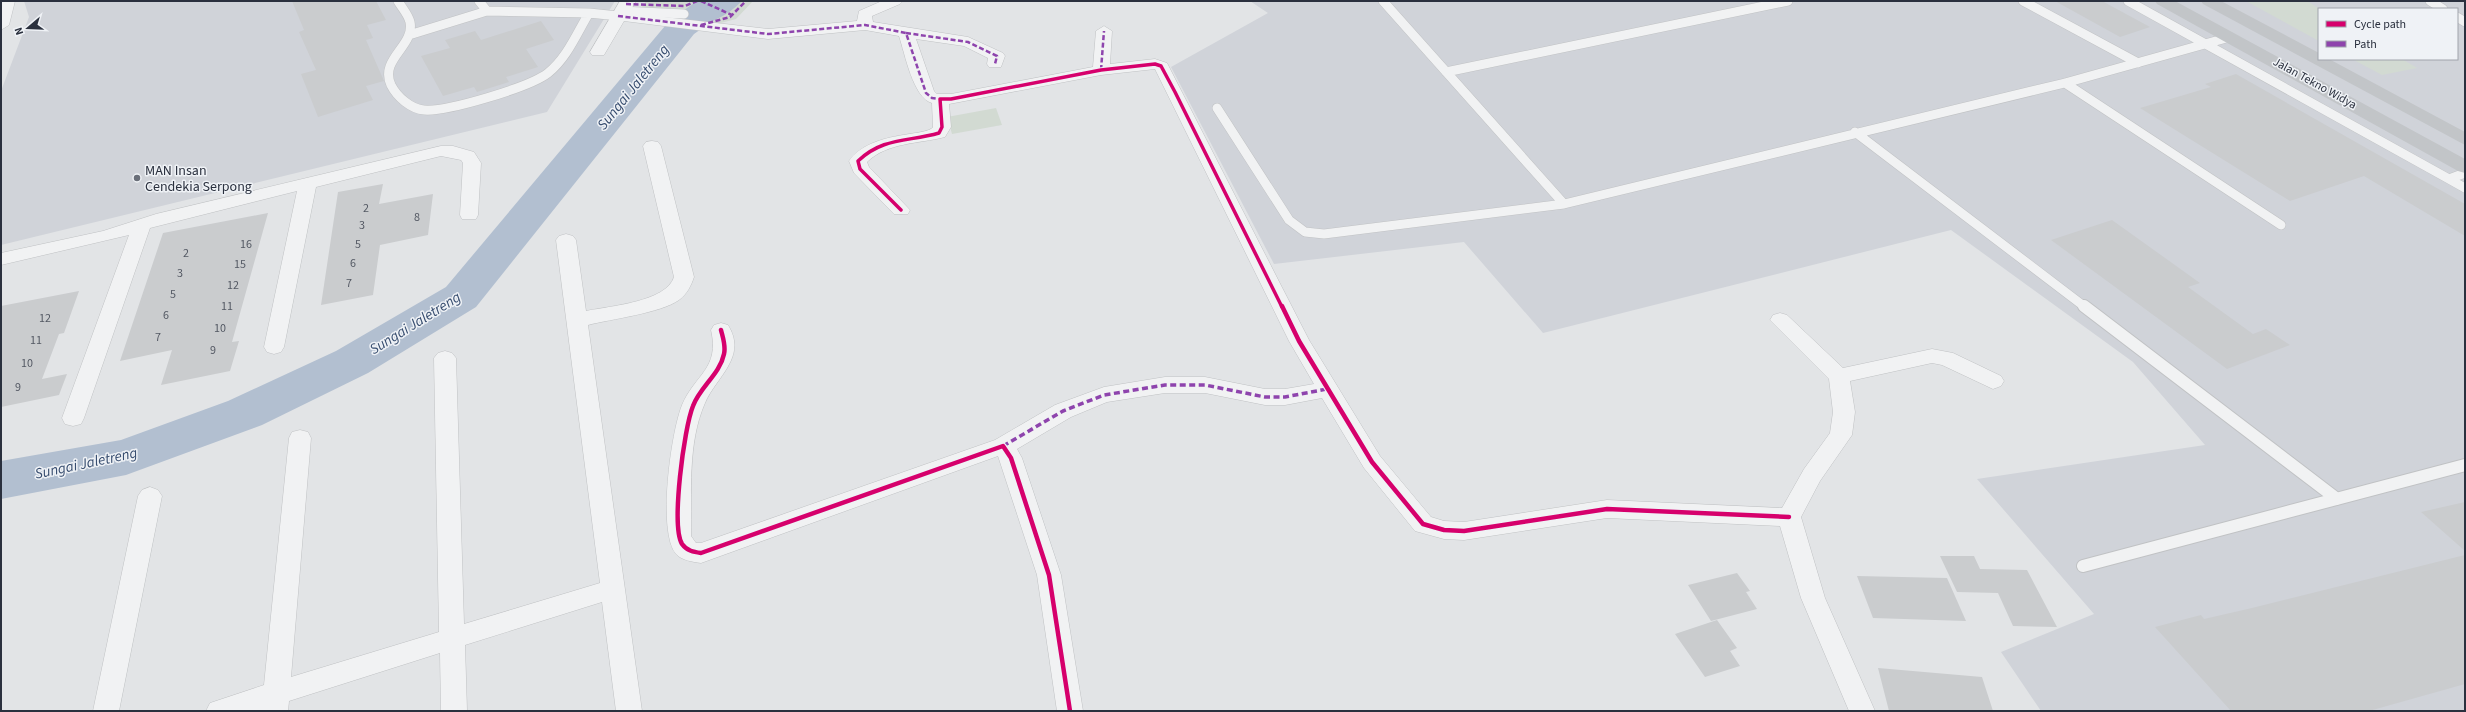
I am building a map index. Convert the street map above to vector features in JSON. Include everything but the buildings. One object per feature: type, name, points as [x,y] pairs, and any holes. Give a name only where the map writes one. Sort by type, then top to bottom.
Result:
[{"type":"main road","name":"Jalan Tekno Widya","points":[[2163,1],[2465,167]]},
{"type":"main road","name":"Jalan Tekno Widya","points":[[2209,1],[2318,59]]},
{"type":"main road","points":[[2230,37],[2260,28]]},
{"type":"main road","name":"Jalan Tekno Widya","points":[[2319,60],[2465,139]]},
{"type":"street","points":[[1,22],[7,8],[7,1]]},
{"type":"street","points":[[865,25],[864,14],[895,1]]},
{"type":"street","points":[[598,52],[622,9],[678,18],[699,26],[768,34],[865,25],[906,33],[968,42],[997,56],[995,64]]},
{"type":"street","points":[[1101,70],[1104,31]]},
{"type":"street","points":[[906,33],[926,93],[932,98],[951,99],[1101,70],[1147,64],[1161,66],[1299,341],[1372,462],[1423,524],[1444,530],[1464,531],[1606,509],[1789,517]]},
{"type":"street","points":[[901,210],[860,169],[858,161],[866,152],[881,142],[925,138],[939,133],[942,127],[940,98]]},
{"type":"street","points":[[577,320],[662,301],[674,295],[681,287],[684,277],[652,146]]},
{"type":"street","points":[[1,259],[107,236],[142,225],[308,182],[441,151],[453,151],[468,156],[472,163],[469,215]]},
{"type":"street","points":[[274,347],[308,182]]},
{"type":"street","points":[[73,418],[142,225]]},
{"type":"street","points":[[566,240],[629,711]]},
{"type":"street","points":[[1780,320],[1839,376],[1839,389],[1844,412],[1841,435],[1812,475],[1789,517],[1813,598],[1862,711]]},
{"type":"street","points":[[721,330],[726,342],[725,356],[693,404],[685,430],[679,536],[683,548],[690,552],[701,553],[1003,446],[1064,411],[1104,395],[1165,385],[1205,384],[1265,397],[1286,397],[1327,389]]},
{"type":"street","points":[[1839,376],[1932,356],[1946,358],[1964,365],[1993,381]]},
{"type":"street","points":[[445,358],[454,711]]},
{"type":"street","points":[[276,702],[300,438]]},
{"type":"street","points":[[1003,446],[1011,458],[1049,574],[1070,711]]},
{"type":"street","points":[[106,711],[150,496]]},
{"type":"street","points":[[219,711],[276,702],[452,639],[612,589]]},
{"type":"lane","points":[[398,1],[410,22],[409,35],[392,57],[388,71],[390,83],[395,92],[412,107],[433,110],[532,81],[547,74],[558,62],[589,13]]},
{"type":"lane","points":[[479,1],[487,10]]},
{"type":"lane","points":[[1383,1],[1564,204]]},
{"type":"lane","points":[[1446,72],[1788,1]]},
{"type":"lane","points":[[2023,1],[2138,63]]},
{"type":"lane","points":[[2128,1],[2465,188]]},
{"type":"lane","points":[[2430,1],[2441,8]]},
{"type":"lane","points":[[409,35],[487,10],[589,13],[622,9]]},
{"type":"lane","points":[[1217,108],[1289,220],[1298,230],[1310,234],[1332,233],[1564,204],[1854,132],[2065,83],[2204,43],[2230,37]]},
{"type":"lane","points":[[2065,83],[2281,225]]},
{"type":"lane","points":[[1854,132],[2337,499]]},
{"type":"lane","points":[[2449,179],[2465,173]]},
{"type":"lane","points":[[2083,566],[2465,465]]},
{"type":"shaded area","name":"MAN Insan Cendekia Serpong","points":[[24,1],[615,1],[547,112],[1,245],[1,91],[29,17]]},
{"type":"shaded area","points":[[646,1],[753,1],[736,19],[713,25],[637,14]]},
{"type":"shaded area","points":[[1250,1],[2465,1],[2465,711],[2041,711],[2001,652],[2094,614],[1977,479],[2205,445],[2133,362],[1951,230],[1543,333],[1464,242],[1274,264],[1171,67],[1268,13]]},
{"type":"shaded area","points":[[2246,1],[2307,1],[2318,8],[2318,40]]},
{"type":"shaded area","points":[[2354,60],[2404,60],[2417,68],[2382,75]]},
{"type":"shaded area","points":[[996,108],[1002,125],[952,134],[947,117]]},
{"type":"water","points":[[706,1],[742,1],[735,8],[710,22],[692,26],[673,25]]},
{"type":"waterway","name":"Sungai Jaletreng","points":[[1,480],[126,457],[245,413],[352,362],[461,297],[682,27],[719,1]]},
{"type":"marked path","points":[[626,4],[685,6],[697,1]]},
{"type":"marked path","points":[[701,1],[732,15]]},
{"type":"marked path","points":[[701,25],[730,17],[746,1]]},
{"type":"marked path","points":[[618,16],[768,34],[865,25],[906,33],[926,93],[932,98],[940,99]]},
{"type":"marked path","points":[[1101,70],[1104,31]]},
{"type":"marked path","points":[[906,33],[968,42],[997,56],[995,64]]},
{"type":"marked path","points":[[1003,446],[1063,411],[1104,395],[1165,385],[1205,385],[1265,397],[1285,397],[1327,389],[1326,387]]},
{"type":"cycle path","points":[[901,210],[860,169],[858,161],[867,152],[877,146],[939,133],[942,127],[940,99],[951,99],[1101,70],[1155,64],[1161,66],[1299,341],[1372,462],[1423,524],[1444,530],[1464,531],[1607,509],[1789,517]]},
{"type":"cycle path","points":[[721,330],[724,343],[724,353],[721,362],[698,395],[693,405],[684,437],[681,470],[679,536],[684,547],[689,551],[701,553],[1003,446],[1011,458],[1049,575],[1070,711]]},
{"type":"place","name":"MAN Insan Cendekia Serpong","points":[[137,178]]}]
